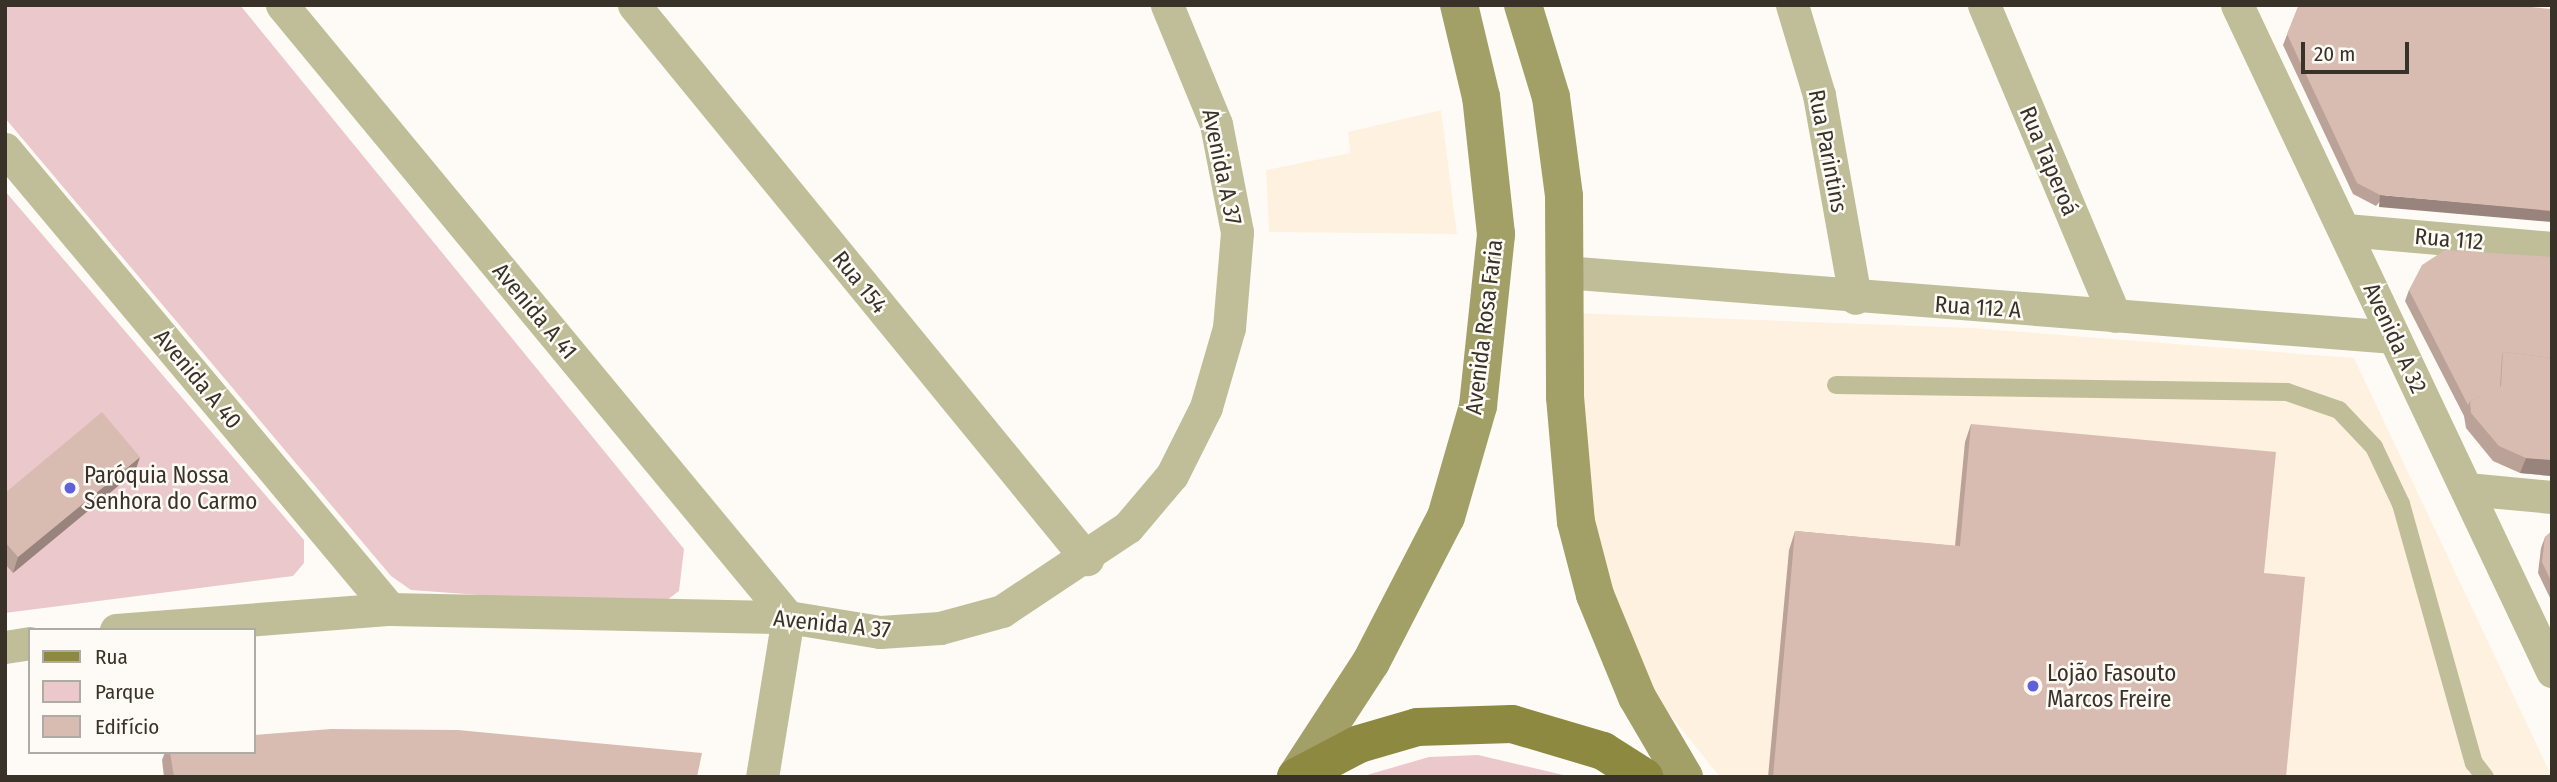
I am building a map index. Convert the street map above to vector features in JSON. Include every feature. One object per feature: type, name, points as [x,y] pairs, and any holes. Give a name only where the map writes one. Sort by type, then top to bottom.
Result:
[{"type":"main road","points":[[1296,777],[1359,744],[1417,727],[1512,724],[1603,751],[1644,777]]},
{"type":"street","name":"Avenida A 41","points":[[282,5],[788,617]]},
{"type":"street","name":"Rua 154","points":[[634,5],[1087,559]]},
{"type":"street","name":"Avenida A 37","points":[[142,628],[390,609],[788,617],[880,632],[940,628],[1002,611],[1087,559],[1128,527],[1172,475],[1206,407],[1229,328],[1237,232],[1216,124],[1167,5]]},
{"type":"street","name":"Avenida Rosa Faria","points":[[1296,777],[1371,662],[1446,517],[1478,406],[1496,234],[1481,97],[1459,5]]},
{"type":"street","points":[[1523,5],[1551,97],[1564,196],[1564,397],[1576,522],[1595,595],[1637,697],[1684,777]]},
{"type":"street","name":"Rua Parintins","points":[[1793,5],[1819,95],[1855,298]]},
{"type":"street","name":"Rua Taperoá","points":[[1984,5],[2115,316]]},
{"type":"street","name":"Avenida A 32","points":[[2237,5],[2346,230],[2393,337],[2552,671]]},
{"type":"street","name":"Avenida A 40","points":[[5,149],[390,609]]},
{"type":"street","name":"Rua 112","points":[[2346,230],[2552,248]]},
{"type":"street","name":"Rua 112 A","points":[[1564,272],[1855,298],[2393,337]]},
{"type":"street","points":[[2467,489],[2552,497]]},
{"type":"street","points":[[762,777],[788,617]]},
{"type":"street","points":[[5,647],[28,643]]},
{"type":"lane","points":[[1836,385],[2287,392],[2339,410],[2374,447],[2401,504],[2474,764],[2485,777]]},
{"type":"shaded area","points":[[1441,110],[1457,234],[1269,232],[1266,170],[1350,153],[1348,132]]},
{"type":"shaded area","points":[[1576,313],[1972,328],[2354,358],[2552,777],[1720,777],[1658,700],[1627,643],[1587,522]]},
{"type":"green space","points":[[5,5],[240,5],[684,549],[679,591],[659,606],[631,606],[411,590],[391,576],[5,118]]},
{"type":"green space","points":[[5,191],[304,540],[304,563],[293,576],[5,613]]},
{"type":"green space","points":[[1478,755],[1572,777],[1360,777],[1429,757]]},
{"type":"building","points":[[2300,5],[2509,5],[2552,9],[2552,211],[2380,195],[2357,183],[2287,34]]},
{"type":"building","points":[[2445,250],[2552,257],[2552,358],[2503,352],[2500,387],[2470,401],[2468,405],[2409,290],[2422,265]]},
{"type":"building","points":[[2503,352],[2552,358],[2552,460],[2526,458],[2499,446],[2471,413],[2470,401],[2501,386]]},
{"type":"building","name":"Paróquia Nossa Senhora do Carmo","points":[[102,412],[140,457],[18,557],[5,542],[5,493]]},
{"type":"building","name":"Lojão Fasouto Marcos Freire","points":[[1971,424],[2276,452],[2264,573],[2305,577],[2286,777],[1773,777],[1795,531],[1960,546]]},
{"type":"building","points":[[2552,531],[2552,583],[2542,562],[2545,537]]},
{"type":"building","points":[[331,729],[458,730],[702,753],[697,777],[174,777],[170,754],[256,754],[256,735]]},
{"type":"place","name":"Paróquia Nossa Senhora do Carmo","points":[[70,488]]},
{"type":"place","name":"Lojão Fasouto Marcos Freire","points":[[2033,686]]}]
